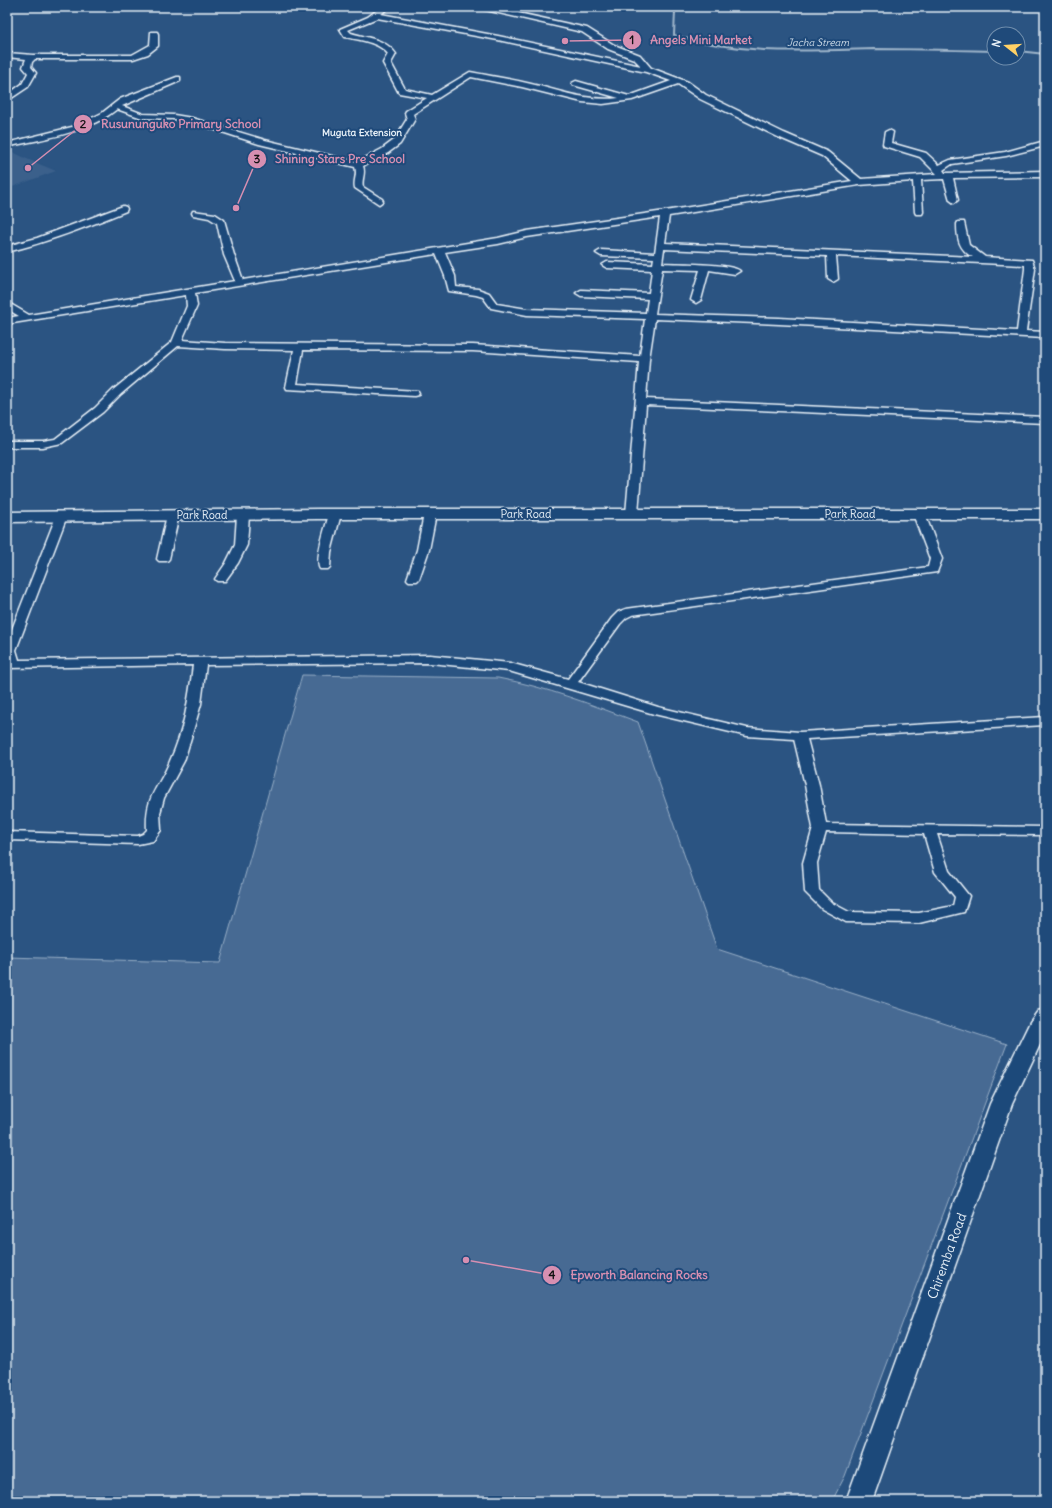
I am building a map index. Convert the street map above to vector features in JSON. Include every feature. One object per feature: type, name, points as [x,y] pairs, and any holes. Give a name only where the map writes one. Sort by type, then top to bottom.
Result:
[{"type":"street","points":[[385,7],[378,16],[344,29],[348,35],[385,46],[390,50],[392,54],[387,63],[402,91],[433,97]]},
{"type":"street","points":[[481,7],[584,30],[599,41],[637,57],[648,70]]},
{"type":"street","points":[[378,16],[498,38],[648,70],[690,87],[703,97],[748,120],[825,154],[859,182]]},
{"type":"street","points":[[7,55],[33,57],[133,57],[154,46],[154,34]]},
{"type":"street","points":[[7,100],[24,85],[32,73],[27,67],[28,60],[33,57]]},
{"type":"street","points":[[116,106],[142,116],[174,117],[192,120],[262,142],[358,165],[385,151],[397,142],[411,119],[409,113],[470,74],[592,100],[611,102],[629,98],[678,82]]},
{"type":"street","points":[[7,145],[76,129],[99,118],[116,106],[138,94],[177,80]]},
{"type":"street","points":[[576,83],[629,98]]},
{"type":"street","points":[[889,132],[887,144],[923,155],[943,174],[954,200]]},
{"type":"street","points":[[943,174],[950,162],[1006,154],[1045,143]]},
{"type":"street","points":[[358,165],[361,169],[361,177],[358,183],[359,188],[379,201]]},
{"type":"street","points":[[7,321],[439,250],[498,242],[527,234],[664,214],[859,182],[917,178],[943,174],[1045,174]]},
{"type":"street","points":[[917,178],[919,212]]},
{"type":"street","points":[[7,249],[40,240],[52,234],[96,220],[123,209]]},
{"type":"street","points":[[196,213],[212,216],[221,222],[229,255],[240,283]]},
{"type":"street","points":[[632,514],[644,359],[661,246],[664,214]]},
{"type":"street","points":[[961,224],[962,240],[965,247],[970,253],[985,259]]},
{"type":"street","points":[[661,246],[1028,262],[1030,269],[1021,333]]},
{"type":"street","points":[[439,250],[450,276],[452,289],[478,292],[486,295],[494,306],[527,312],[649,318],[786,322],[1045,335]]},
{"type":"street","points":[[601,253],[658,263],[735,271]]},
{"type":"street","points":[[832,253],[833,279]]},
{"type":"street","points":[[607,265],[658,263]]},
{"type":"street","points":[[696,300],[705,267]]},
{"type":"street","points":[[7,444],[44,444],[58,441],[99,410],[117,392],[176,343],[192,306],[190,291]]},
{"type":"street","points":[[581,293],[653,296]]},
{"type":"street","points":[[7,305],[28,318]]},
{"type":"street","points":[[176,343],[225,346],[473,348],[644,359]]},
{"type":"street","points":[[299,347],[291,387],[414,393]]},
{"type":"street","points":[[641,402],[1045,420]]},
{"type":"street","points":[[324,567],[325,552],[335,514]]},
{"type":"street","name":"Park Road","points":[[7,517],[335,514],[1045,514]]},
{"type":"street","points":[[413,579],[423,550],[430,514]]},
{"type":"street","points":[[571,684],[616,621],[622,615],[630,612],[933,570],[936,559],[919,514]]},
{"type":"street","points":[[221,579],[232,563],[241,545],[242,515]]},
{"type":"street","points":[[61,516],[10,650],[11,664],[430,659],[510,667],[654,710],[735,731],[800,736],[1045,721]]},
{"type":"street","points":[[163,559],[173,516]]},
{"type":"street","points":[[7,836],[138,840],[148,838],[154,830],[153,813],[157,798],[177,761],[195,704],[200,661]]},
{"type":"street","points":[[800,736],[812,785],[820,828],[810,863],[812,892],[827,906],[846,917],[853,918],[919,918],[960,909],[962,896],[942,872],[929,829]]},
{"type":"street","points":[[820,828],[1045,831]]},
{"type":"street","name":"Chiremba Road","points":[[859,1501],[1001,1104],[1040,1022],[1045,1016]]},
{"type":"shaded area","points":[[7,149],[27,159],[56,171],[7,189]]},
{"type":"shaded area","points":[[302,675],[498,678],[552,691],[638,722],[717,949],[1007,1044],[845,1476],[832,1501],[7,1501],[7,957],[220,963]]},
{"type":"waterway","name":"Jacha Stream","points":[[670,7],[675,11],[674,35],[723,46],[748,49],[797,51],[873,49],[986,51]]},
{"type":"waterway","name":"Jacha Stream","points":[[1026,52],[1045,54]]},
{"type":"place","name":"Angels Mini Market","points":[[565,41]]},
{"type":"place","name":"Rusununguko Primary School","points":[[28,168]]},
{"type":"place","name":"Shining Stars Pre School","points":[[236,208]]},
{"type":"place","name":"Epworth Balancing Rocks","points":[[466,1260]]},
{"type":"district","name":"Muguta Extension","points":[[362,132]]}]
